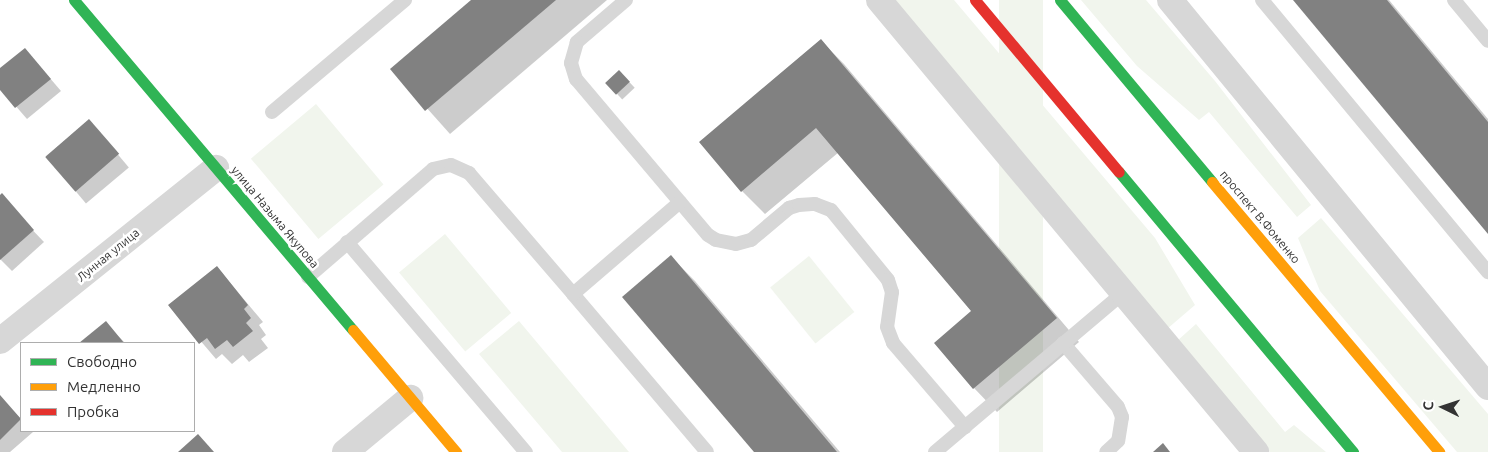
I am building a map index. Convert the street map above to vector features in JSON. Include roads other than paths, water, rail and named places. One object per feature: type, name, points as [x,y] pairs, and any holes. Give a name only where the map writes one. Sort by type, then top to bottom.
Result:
[{"type":"main road","name":"улица Назыма Якупова","points":[[74,0],[456,452]]},
{"type":"main road","points":[[975,0],[1353,452]]},
{"type":"main road","name":"проспект В.Фоменко","points":[[1060,0],[1440,452]]},
{"type":"street","points":[[879,0],[1256,452]]},
{"type":"street","points":[[1170,0],[1488,387]]},
{"type":"street","name":"Лунная улица","points":[[0,341],[216,168]]},
{"type":"street","points":[[345,452],[410,398]]},
{"type":"lane","points":[[272,112],[405,0]]},
{"type":"lane","points":[[626,0],[577,42],[571,53],[572,72],[708,235],[716,240],[736,244],[751,240],[789,208],[815,204],[830,210],[888,280],[892,292],[887,327],[893,343],[964,427]]},
{"type":"lane","points":[[1262,0],[1488,272]]},
{"type":"lane","points":[[1454,0],[1488,41]]},
{"type":"lane","points":[[308,277],[434,169],[460,167],[469,173],[707,452]]},
{"type":"lane","points":[[573,294],[680,202]]},
{"type":"lane","points":[[347,242],[526,452]]},
{"type":"lane","points":[[935,452],[1123,293]]},
{"type":"lane","points":[[1064,343],[1118,407],[1122,417],[1118,442],[1106,452]]}]
